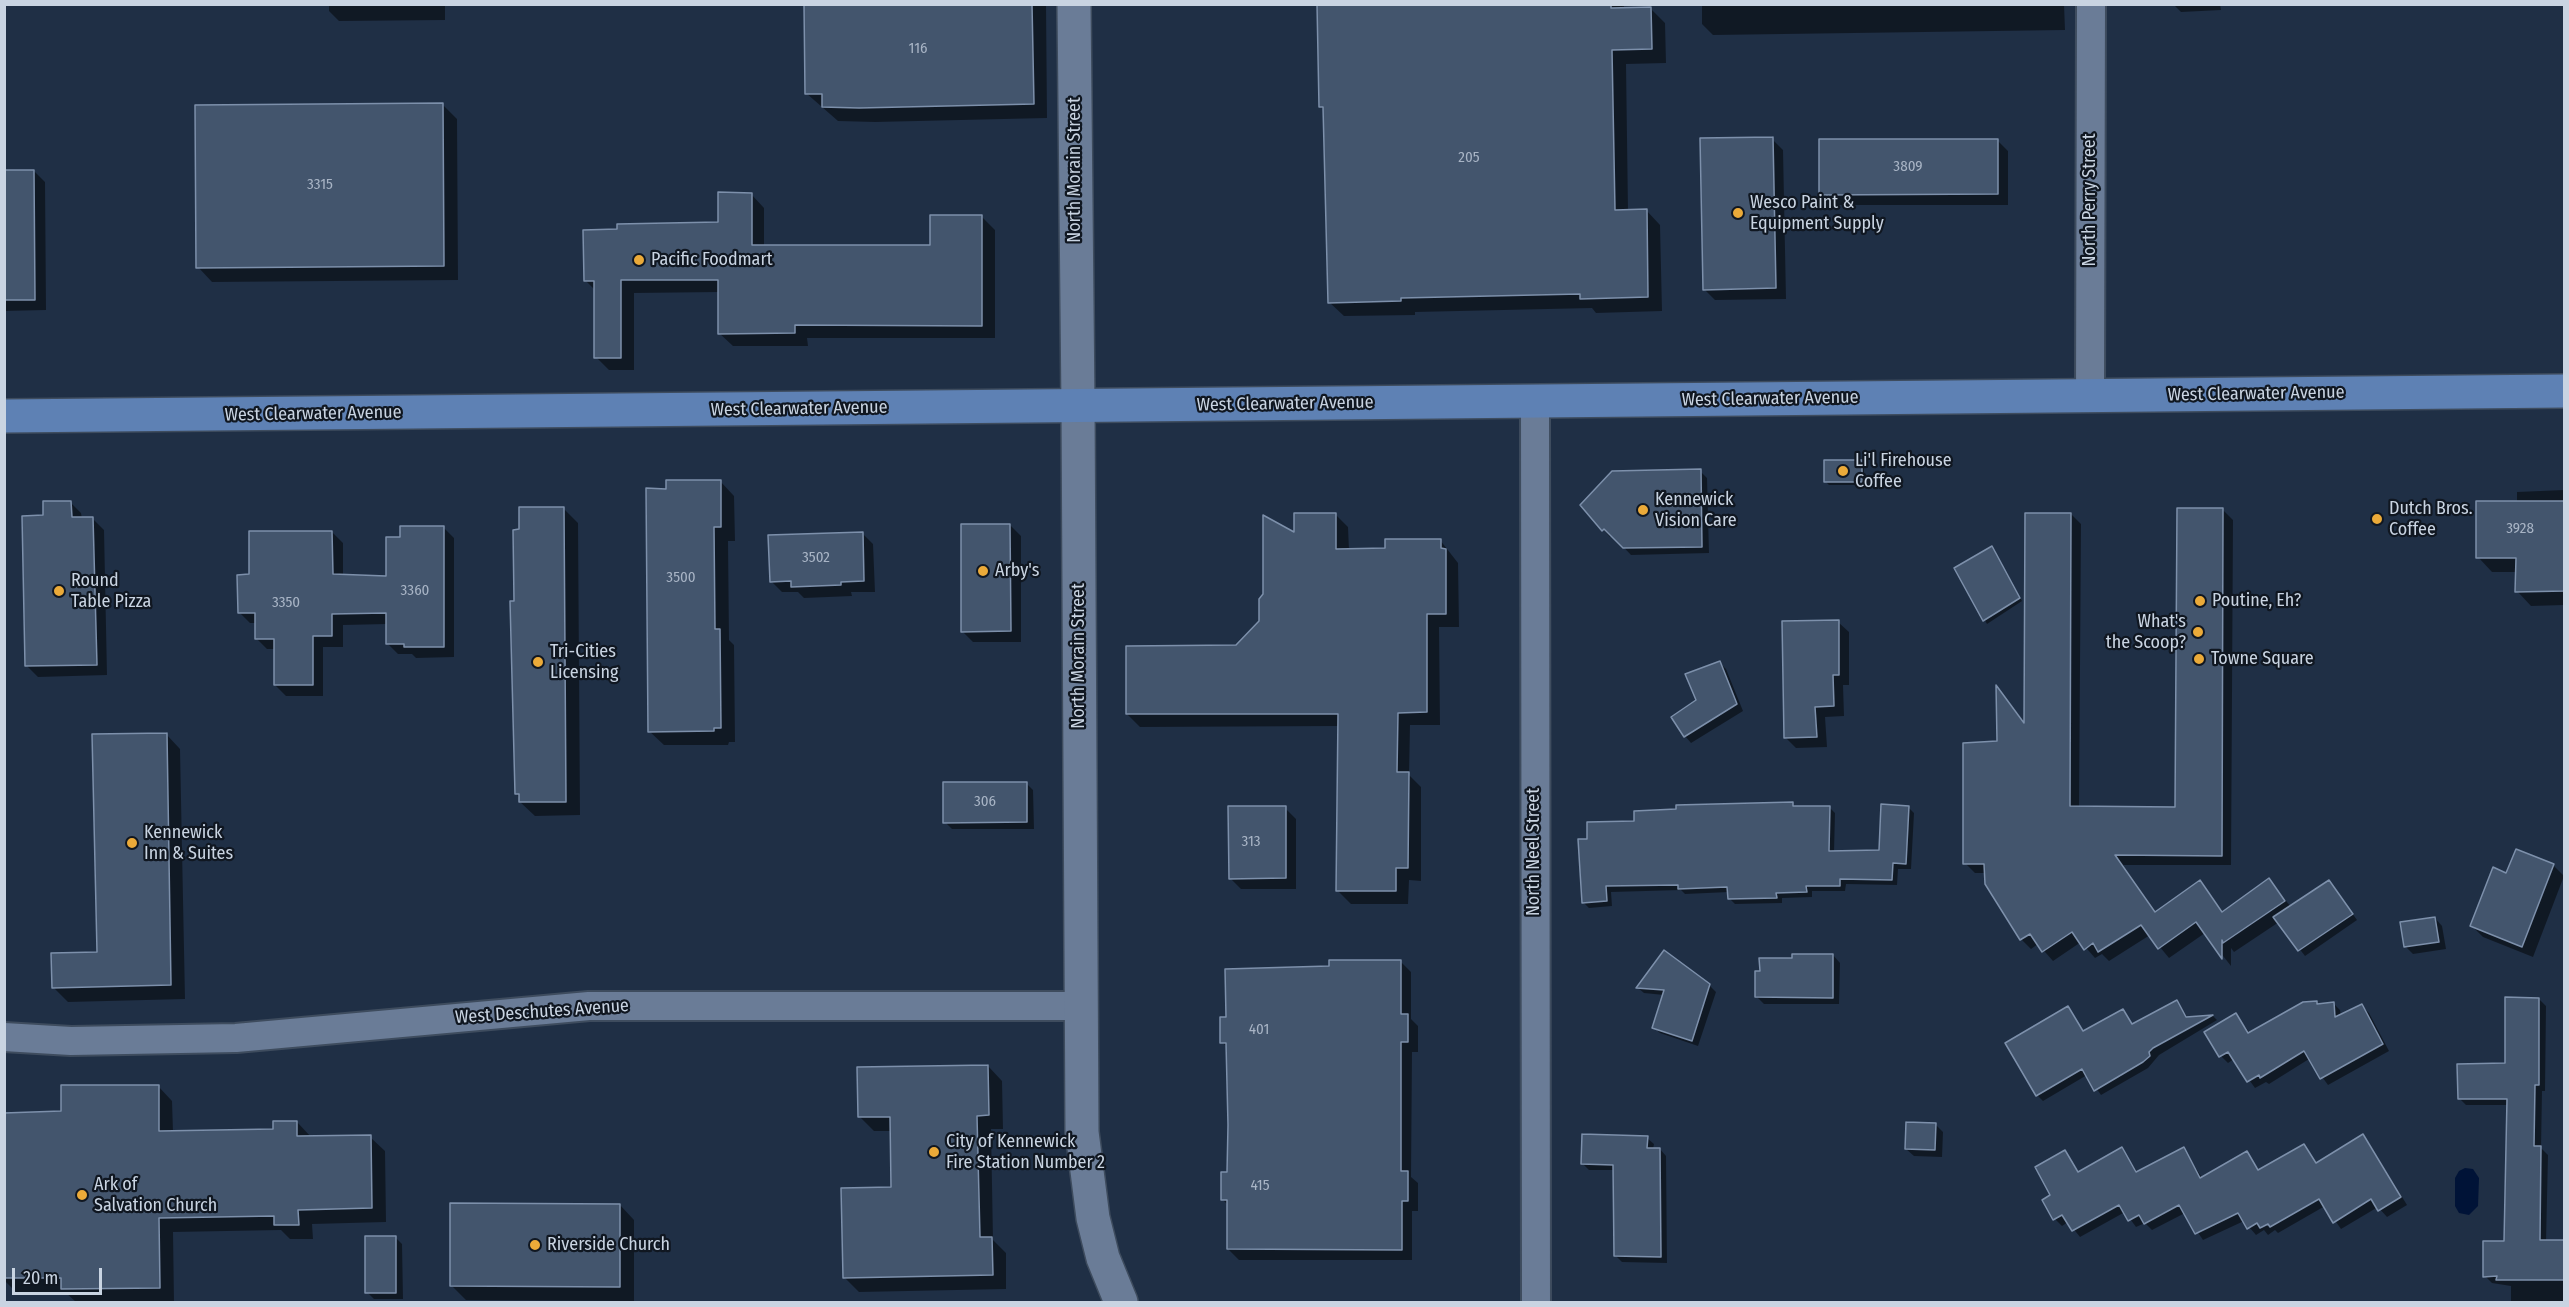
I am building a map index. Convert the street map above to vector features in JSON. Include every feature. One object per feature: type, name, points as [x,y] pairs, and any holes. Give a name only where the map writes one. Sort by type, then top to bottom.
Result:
[{"type":"main road","name":"West Clearwater Avenue","points":[[4,416],[2565,391]]},
{"type":"street","name":"North Morain Street","points":[[1074,4],[1080,1006],[1085,1173],[1103,1258],[1122,1302]]},
{"type":"street","name":"North Perry Street","points":[[2090,396],[2091,4]]},
{"type":"street","name":"North Neel Street","points":[[1535,401],[1536,1302]]},
{"type":"street","name":"West Deschutes Avenue","points":[[4,1037],[71,1041],[236,1038],[589,1006],[1080,1006]]},
{"type":"water","points":[[2465,1168],[2473,1169],[2479,1178],[2478,1206],[2469,1215],[2459,1213],[2455,1206],[2455,1178],[2459,1171]]},
{"type":"building","points":[[804,4],[1032,4],[1034,104],[822,107],[822,94],[805,94]]},
{"type":"building","points":[[1317,4],[1611,4],[1611,8],[1651,7],[1652,49],[1612,50],[1615,210],[1647,209],[1648,297],[1580,299],[1580,294],[1401,298],[1401,301],[1328,303],[1323,107],[1319,107]]},
{"type":"building","points":[[443,103],[444,266],[196,268],[195,105]]},
{"type":"building","name":"Wesco Paint & Equipment Supply","points":[[1773,137],[1776,288],[1703,290],[1700,138]]},
{"type":"building","points":[[1819,139],[1998,139],[1998,194],[1819,195]]},
{"type":"building","points":[[4,170],[34,170],[35,300],[4,300]]},
{"type":"building","points":[[718,192],[752,193],[752,245],[930,245],[930,215],[982,215],[982,326],[795,325],[795,333],[718,334],[718,280],[621,280],[621,358],[594,358],[594,281],[584,281],[583,230],[617,229],[617,224],[718,222]]},
{"type":"building","name":"Li'l Firehouse Coffee","points":[[1824,460],[1862,460],[1862,482],[1824,482]]},
{"type":"building","name":"Kennewick Vision Care","points":[[1701,469],[1702,547],[1623,548],[1604,529],[1602,531],[1580,505],[1612,471]]},
{"type":"building","points":[[666,480],[721,480],[721,527],[714,527],[715,629],[720,629],[721,728],[714,728],[714,731],[648,732],[646,488],[666,489]]},
{"type":"building","name":"Round Table Pizza","points":[[43,501],[71,501],[72,517],[93,517],[97,665],[25,666],[22,516],[43,515]]},
{"type":"building","points":[[2476,501],[2565,501],[2565,591],[2515,592],[2516,558],[2476,558]]},
{"type":"building","name":"Tri-Cities Licensing","points":[[519,507],[564,507],[566,802],[519,802],[519,794],[515,794],[510,601],[514,601],[513,530],[519,529]]},
{"type":"building","points":[[2177,508],[2223,508],[2222,856],[2115,855],[2155,912],[2200,880],[2222,912],[2269,878],[2285,901],[2223,943],[2222,940],[2222,959],[2196,922],[2158,949],[2141,925],[2098,952],[2093,943],[2084,950],[2072,932],[2042,952],[2030,934],[2020,940],[1985,884],[1984,864],[1963,864],[1963,743],[1997,741],[1996,685],[2024,723],[2025,513],[2071,513],[2070,806],[2175,807]]},
{"type":"building","points":[[1294,513],[1336,513],[1336,549],[1385,548],[1385,539],[1441,539],[1441,548],[1446,549],[1446,614],[1427,614],[1427,712],[1398,713],[1397,772],[1409,772],[1408,868],[1396,868],[1396,891],[1336,891],[1338,714],[1126,714],[1126,646],[1236,645],[1259,621],[1259,599],[1263,594],[1263,515],[1294,532]]},
{"type":"building","points":[[961,524],[1010,524],[1011,631],[961,632]]},
{"type":"building","points":[[400,526],[444,526],[444,647],[404,647],[404,644],[386,644],[386,613],[332,614],[332,636],[313,636],[313,685],[274,685],[274,639],[255,639],[255,613],[238,613],[237,575],[249,574],[249,531],[332,531],[333,574],[386,576],[386,537],[400,537]]},
{"type":"building","points":[[863,532],[864,581],[841,582],[841,585],[791,587],[791,581],[770,582],[768,535]]},
{"type":"building","points":[[1992,546],[2020,598],[1983,621],[1954,568]]},
{"type":"building","points":[[1839,620],[1839,675],[1833,675],[1834,706],[1815,707],[1817,737],[1784,738],[1782,621]]},
{"type":"building","points":[[1720,661],[1737,704],[1684,737],[1671,717],[1696,700],[1685,674]]},
{"type":"building","name":"Kennewick Inn & Suites","points":[[167,733],[171,985],[52,988],[51,953],[97,952],[92,734]]},
{"type":"building","points":[[943,782],[1027,782],[1027,822],[943,823]]},
{"type":"building","points":[[1793,802],[1793,806],[1830,806],[1829,851],[1879,850],[1881,804],[1909,806],[1906,864],[1893,863],[1892,880],[1840,879],[1840,886],[1806,886],[1807,892],[1776,893],[1777,898],[1728,899],[1727,887],[1678,889],[1678,885],[1606,886],[1607,901],[1582,903],[1578,839],[1587,839],[1587,822],[1634,821],[1634,811],[1676,809],[1676,805]]},
{"type":"building","points":[[1228,806],[1286,806],[1286,878],[1229,879]]},
{"type":"building","points":[[2516,849],[2554,864],[2522,947],[2470,926],[2493,867],[2506,873]]},
{"type":"building","points":[[2329,880],[2353,914],[2298,951],[2273,917]]},
{"type":"building","points":[[2435,917],[2439,942],[2404,947],[2400,922]]},
{"type":"building","points":[[1664,950],[1710,984],[1692,1041],[1652,1028],[1664,990],[1636,988]]},
{"type":"building","points":[[1792,954],[1833,954],[1833,998],[1755,997],[1755,971],[1760,971],[1759,958],[1792,958]]},
{"type":"building","points":[[1329,960],[1401,960],[1401,1014],[1408,1014],[1408,1042],[1401,1042],[1401,1171],[1408,1171],[1408,1201],[1402,1201],[1402,1250],[1227,1249],[1227,1200],[1221,1200],[1221,1172],[1227,1172],[1228,1125],[1226,1043],[1220,1043],[1220,1017],[1226,1017],[1225,969],[1329,966]]},
{"type":"building","points":[[2505,997],[2539,998],[2539,1085],[2535,1085],[2534,1146],[2541,1146],[2540,1240],[2565,1240],[2565,1280],[2496,1280],[2497,1276],[2483,1277],[2483,1241],[2504,1241],[2507,1099],[2458,1099],[2457,1064],[2505,1063]]},
{"type":"building","points":[[2177,1000],[2186,1017],[2213,1015],[2153,1048],[2149,1052],[2150,1056],[2143,1062],[2094,1091],[2082,1069],[2036,1096],[2005,1043],[2068,1006],[2083,1031],[2123,1009],[2132,1024]]},
{"type":"building","points":[[2317,1001],[2317,1004],[2334,1002],[2335,1017],[2362,1004],[2383,1044],[2320,1079],[2304,1051],[2260,1078],[2259,1075],[2247,1082],[2228,1052],[2219,1057],[2204,1032],[2236,1013],[2248,1033],[2303,1002]]},
{"type":"building","name":"City of Kennewick Fire Station Number 2","points":[[988,1065],[989,1115],[977,1116],[980,1237],[992,1237],[993,1275],[843,1278],[841,1188],[891,1187],[890,1117],[858,1117],[857,1067]]},
{"type":"building","name":"Ark of Salvation Church","points":[[61,1085],[159,1085],[159,1131],[273,1129],[273,1121],[297,1121],[297,1136],[371,1135],[372,1208],[298,1210],[299,1225],[274,1225],[274,1216],[159,1218],[160,1288],[61,1289],[61,1278],[4,1278],[4,1113],[61,1111]]},
{"type":"building","points":[[1906,1122],[1936,1123],[1935,1150],[1905,1149]]},
{"type":"building","points":[[1582,1134],[1648,1136],[1647,1148],[1660,1148],[1661,1257],[1614,1256],[1613,1165],[1581,1164]]},
{"type":"building","points":[[2363,1134],[2401,1197],[2378,1211],[2371,1199],[2333,1223],[2319,1199],[2270,1227],[2268,1224],[2260,1228],[2257,1223],[2247,1229],[2238,1213],[2195,1234],[2179,1205],[2144,1224],[2139,1215],[2128,1221],[2119,1205],[2072,1231],[2062,1215],[2053,1220],[2042,1200],[2050,1195],[2035,1167],[2065,1150],[2078,1172],[2122,1147],[2136,1172],[2184,1147],[2200,1178],[2247,1151],[2258,1170],[2304,1144],[2316,1163]]},
{"type":"building","name":"Riverside Church","points":[[450,1203],[620,1204],[620,1287],[450,1286]]},
{"type":"building","points":[[365,1236],[396,1236],[396,1293],[365,1293]]},
{"type":"place","name":"Wesco Paint & Equipment Supply","points":[[1738,213]]},
{"type":"place","name":"Pacific Foodmart","points":[[639,260]]},
{"type":"place","name":"Li'l Firehouse Coffee","points":[[1843,471]]},
{"type":"place","name":"Kennewick Vision Care","points":[[1643,510]]},
{"type":"place","name":"Dutch Bros. Coffee","points":[[2377,519]]},
{"type":"place","name":"Arby's","points":[[983,571]]},
{"type":"place","name":"Round Table Pizza","points":[[59,591]]},
{"type":"place","name":"Poutine, Eh?","points":[[2200,601]]},
{"type":"place","name":"What's the Scoop?","points":[[2198,632]]},
{"type":"place","name":"Towne Square","points":[[2199,659]]},
{"type":"place","name":"Tri-Cities Licensing","points":[[538,662]]},
{"type":"place","name":"Kennewick Inn & Suites","points":[[132,843]]},
{"type":"place","name":"City of Kennewick Fire Station Number 2","points":[[934,1152]]},
{"type":"place","name":"Ark of Salvation Church","points":[[82,1195]]},
{"type":"place","name":"Riverside Church","points":[[535,1245]]}]
